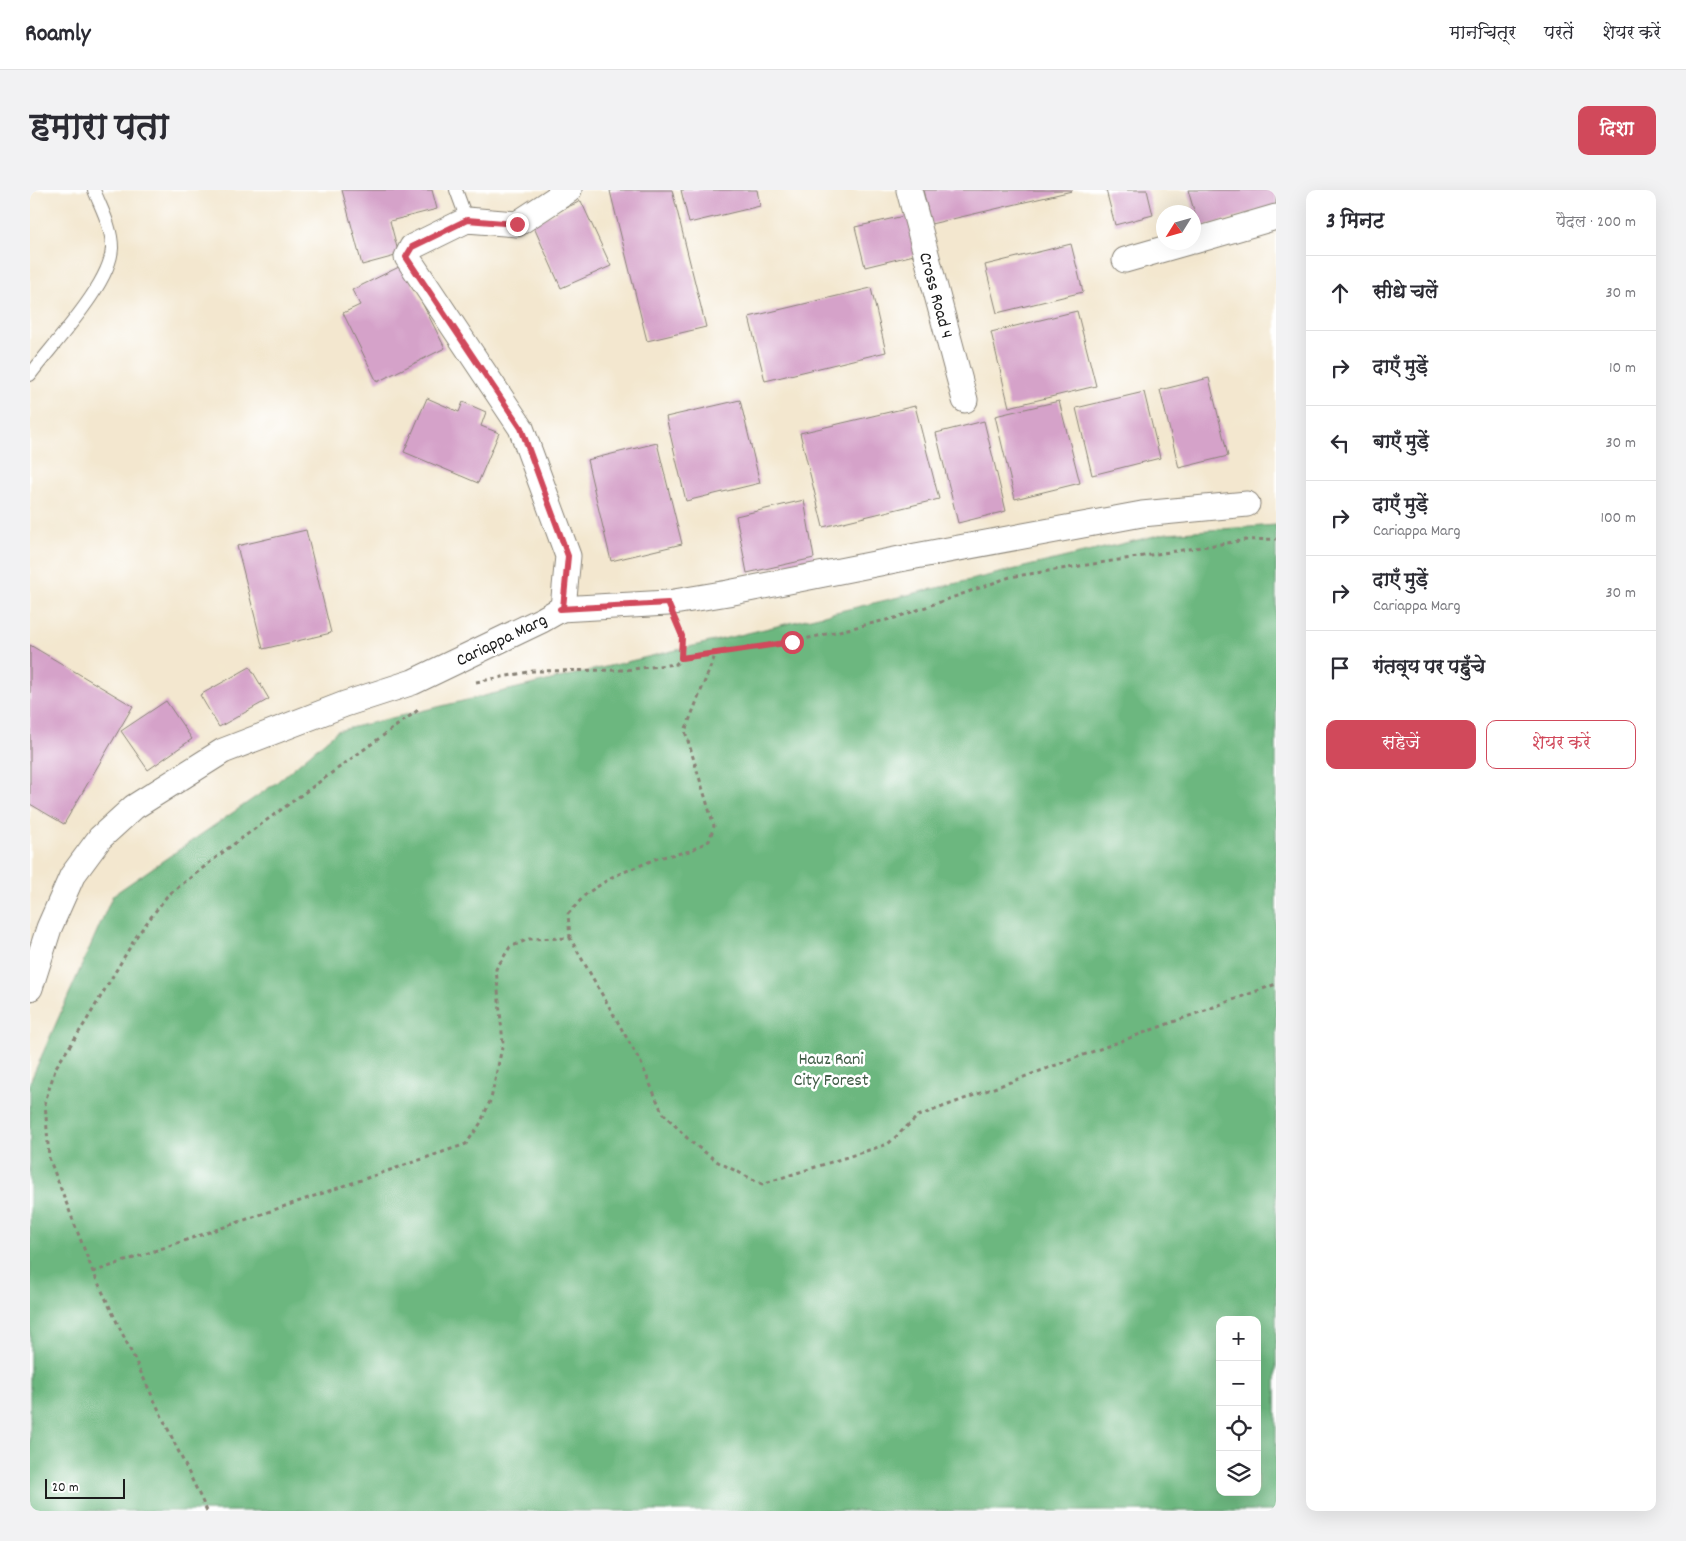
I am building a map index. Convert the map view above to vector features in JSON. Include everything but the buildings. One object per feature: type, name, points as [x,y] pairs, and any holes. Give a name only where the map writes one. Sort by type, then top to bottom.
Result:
[{"type":"street","points":[[467,220],[517,224],[569,190]]},
{"type":"street","name":"Cross Road 4","points":[[909,190],[965,400]]},
{"type":"street","points":[[1201,239],[1276,217]]},
{"type":"street","name":"Cariappa Marg","points":[[30,988],[49,928],[72,876],[100,838],[134,807],[223,751],[345,704],[413,682],[563,608],[568,556],[521,428],[406,257],[412,247],[467,220]]},
{"type":"street","points":[[1125,260],[1160,250]]},
{"type":"street","points":[[560,609],[668,603],[1142,514],[1247,504]]},
{"type":"lane","points":[[30,375],[88,301],[107,268],[112,249],[109,226],[94,190]]},
{"type":"lane","points":[[456,190],[467,220]]},
{"type":"path","points":[[681,658],[792,642],[895,618],[1010,577],[1246,540],[1276,539]]},
{"type":"path","points":[[471,683],[533,670],[624,670],[676,664],[681,658],[682,636],[668,603]]},
{"type":"path","points":[[716,653],[685,731],[714,826],[709,842],[690,851],[658,858],[612,877],[586,894],[568,914],[570,938],[641,1064],[662,1112],[691,1142],[718,1162],[762,1184],[888,1144],[918,1116],[1276,984]]},
{"type":"path","points":[[207,1511],[93,1272],[49,1158],[45,1102],[56,1067],[136,937],[167,896],[227,849],[422,707]]},
{"type":"path","points":[[93,1272],[466,1144],[480,1124],[491,1099],[503,1043],[496,969],[510,947],[529,939],[570,938]]},
{"type":"green space","name":"Hauz Rani City Forest","points":[[1276,525],[1276,1511],[30,1511],[30,1082],[113,895],[276,783],[337,731],[1167,533]]},
{"type":"route","points":[[517,224],[467,220],[412,247],[406,257],[521,428],[568,556],[563,608],[560,609],[668,603],[682,636],[681,658],[792,642]]}]
